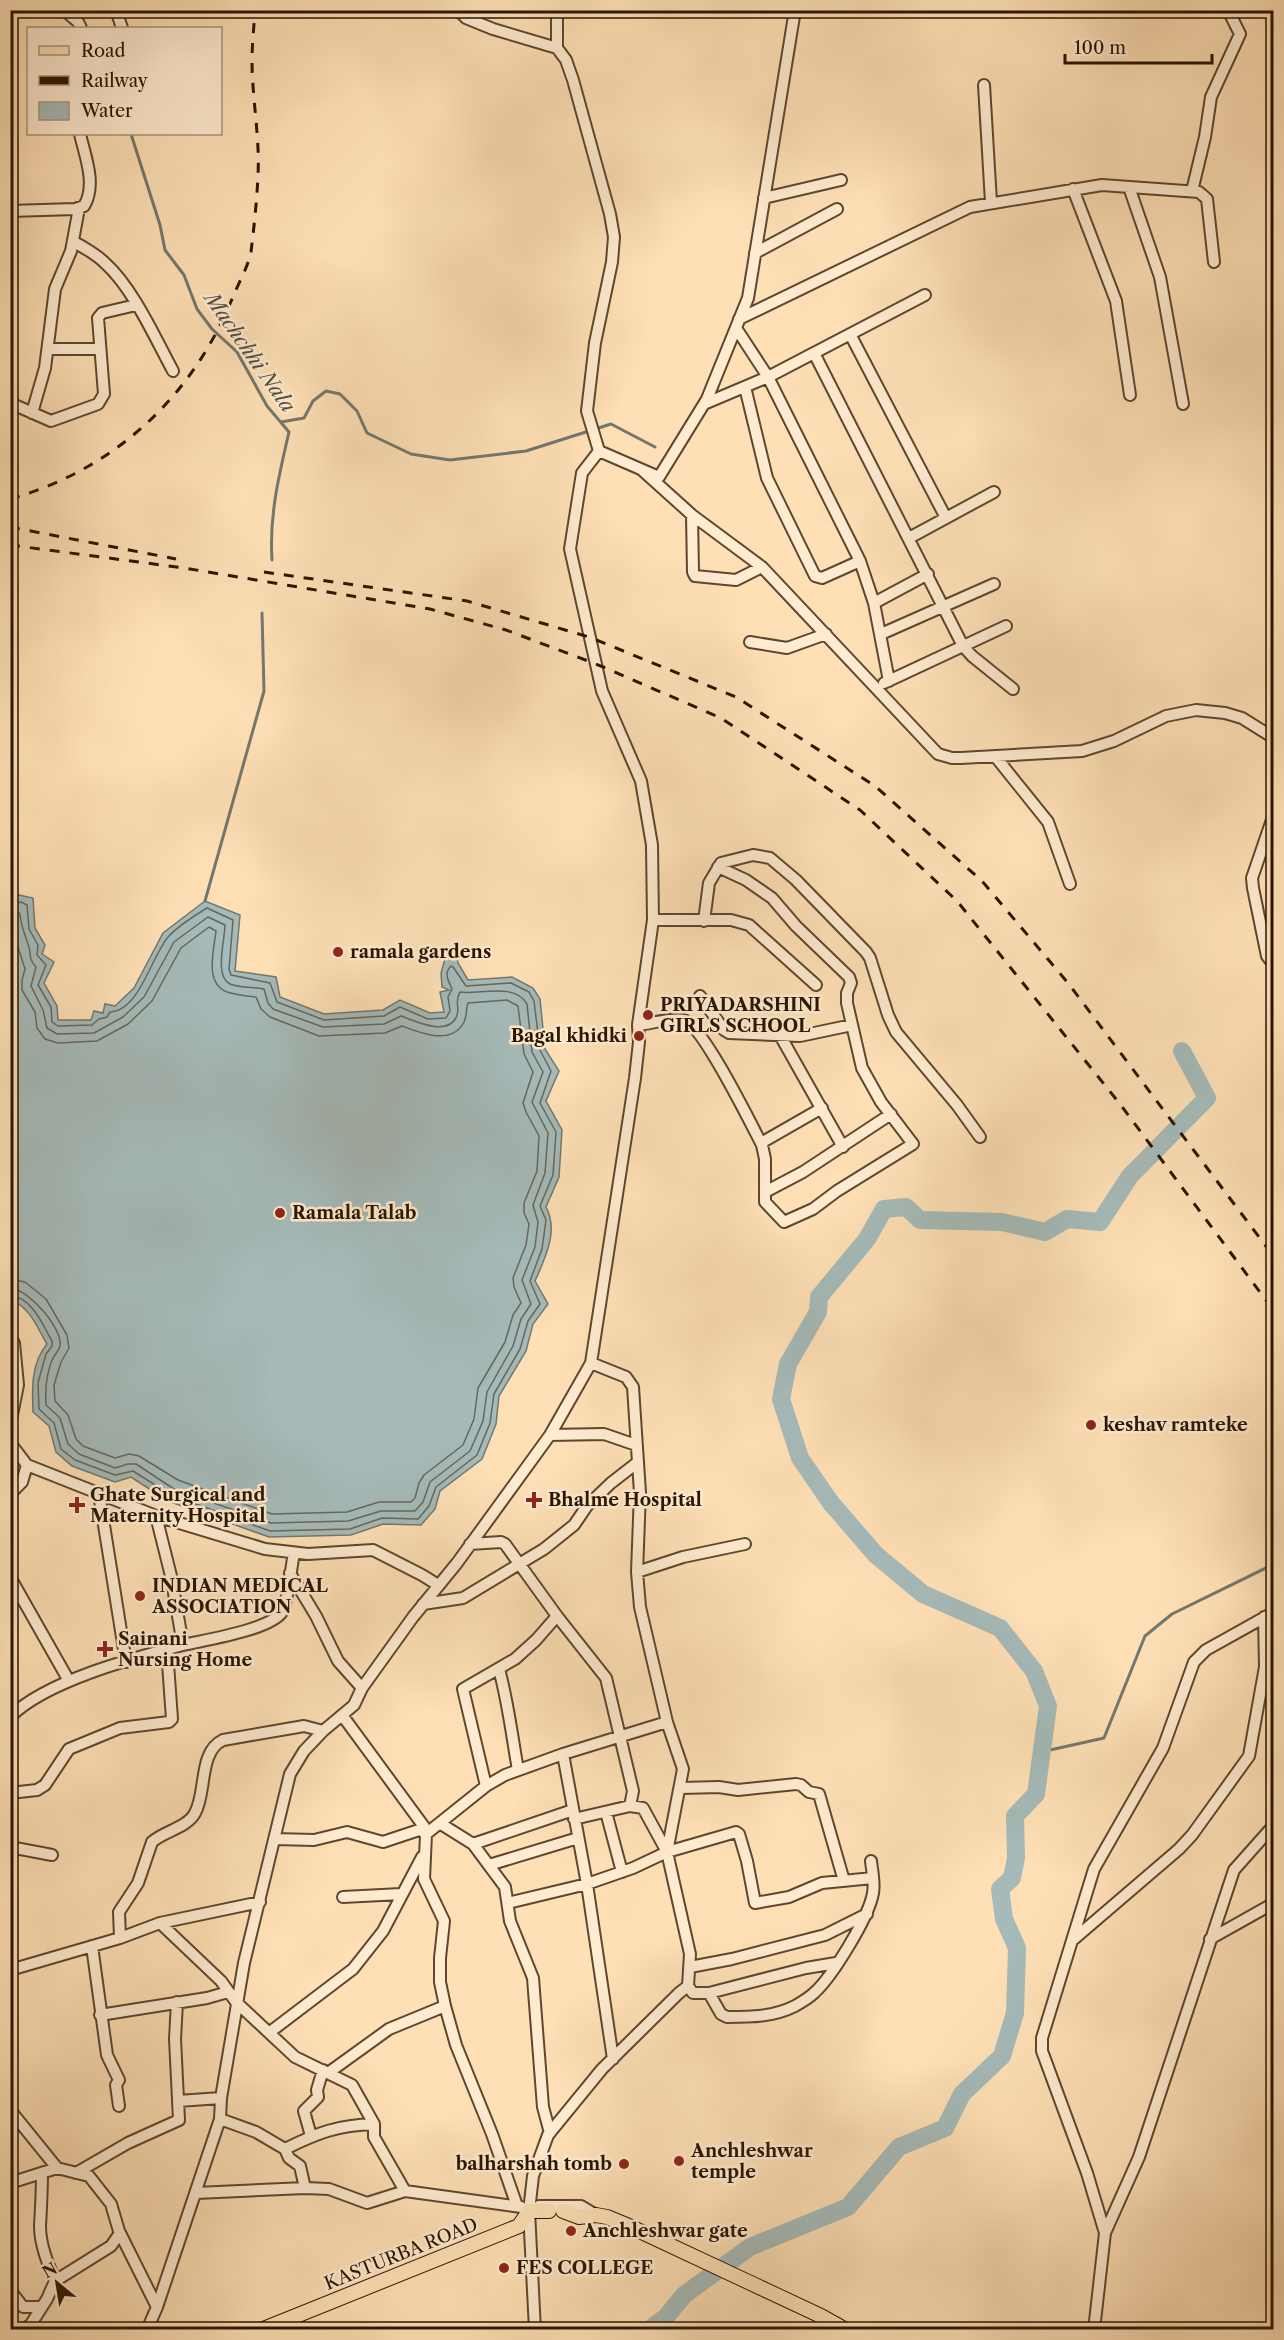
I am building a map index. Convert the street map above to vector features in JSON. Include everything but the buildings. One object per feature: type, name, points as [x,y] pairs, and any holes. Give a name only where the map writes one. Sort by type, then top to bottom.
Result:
[{"type":"main road","points":[[526,2208],[556,2211],[579,2217],[596,2215],[631,2227],[765,2289],[844,2329]]},
{"type":"main road","name":"KASTURBA ROAD","points":[[261,2330],[519,2226],[526,2208]]},
{"type":"street","points":[[64,10],[80,27]]},
{"type":"street","points":[[116,10],[122,27]]},
{"type":"street","points":[[458,10],[466,18],[493,29],[557,48]]},
{"type":"street","points":[[556,10],[557,48],[566,60],[573,80],[610,214],[614,237],[612,262],[595,343],[587,411],[599,451],[659,477],[704,404],[748,298],[795,10]]},
{"type":"street","points":[[1192,191],[1205,137],[1211,98],[1240,34],[1228,10]]},
{"type":"street","points":[[984,86],[991,202]]},
{"type":"street","points":[[32,413],[45,368],[55,289],[74,242],[79,208],[88,199],[90,191],[89,171],[80,135]]},
{"type":"street","points":[[764,198],[841,180]]},
{"type":"street","points":[[738,323],[960,212],[991,202],[1102,185],[1192,191],[1203,194],[1207,199],[1214,262]]},
{"type":"street","points":[[1129,187],[1160,278],[1183,404]]},
{"type":"street","points":[[1073,189],[1116,301],[1130,395]]},
{"type":"street","points":[[10,211],[79,208]]},
{"type":"street","points":[[755,253],[837,209]]},
{"type":"street","points":[[74,242],[108,265],[136,305],[173,371]]},
{"type":"street","points":[[704,404],[768,377],[925,295]]},
{"type":"street","points":[[10,403],[45,420],[57,420],[98,404],[104,394],[99,314],[136,305]]},
{"type":"street","points":[[738,323],[768,377],[860,561],[874,603],[889,681]]},
{"type":"street","points":[[850,334],[946,518]]},
{"type":"street","points":[[48,349],[100,349]]},
{"type":"street","points":[[814,353],[963,646],[1013,689]]},
{"type":"street","points":[[745,387],[767,478],[815,576],[822,578],[860,561]]},
{"type":"street","points":[[147,2330],[157,2307],[220,2119],[221,2098],[236,2002],[290,1774],[303,1751],[354,1705],[362,1688],[423,1604],[550,1436],[591,1363],[635,1078],[638,1025],[653,920],[652,845],[641,781],[602,691],[570,549],[582,472],[599,451]]},
{"type":"street","points":[[642,470],[692,515],[762,567],[938,754],[952,758],[1060,753],[1098,747],[1166,716],[1196,710],[1225,712],[1242,717],[1274,738]]},
{"type":"street","points":[[909,538],[994,492]]},
{"type":"street","points":[[692,515],[693,572],[695,576],[736,580],[762,567]]},
{"type":"street","points":[[874,603],[928,574]]},
{"type":"street","points":[[880,634],[994,584]]},
{"type":"street","points":[[874,688],[1006,626]]},
{"type":"street","points":[[750,642],[787,648],[826,634]]},
{"type":"street","points":[[995,756],[1048,822],[1070,884]]},
{"type":"street","points":[[1274,814],[1252,883],[1268,956],[1274,965]]},
{"type":"street","points":[[704,921],[708,888],[718,867],[724,861],[753,855],[770,858],[796,880],[870,958],[888,1015],[896,1032],[957,1105],[980,1137]]},
{"type":"street","points":[[638,1025],[680,1020],[691,1025],[719,1065],[761,1143],[765,1159],[765,1202],[784,1222],[813,1209],[837,1191],[912,1145],[913,1142],[877,1095],[862,1068],[846,998],[851,983],[849,977],[796,926],[772,898],[746,880],[718,867]]},
{"type":"street","points":[[653,920],[731,920],[752,926],[816,985]]},
{"type":"street","points":[[700,996],[726,1032],[800,1036],[852,1025]]},
{"type":"street","points":[[781,1036],[843,1147]]},
{"type":"street","points":[[761,1143],[822,1108]]},
{"type":"street","points":[[765,1192],[843,1147],[891,1114]]},
{"type":"street","points":[[10,1338],[14,1343],[18,1385],[11,1420],[11,1444],[27,1465],[156,1516],[265,1549],[294,1553],[373,1550],[422,1575],[438,1586]]},
{"type":"street","points":[[591,1363],[626,1377],[634,1393],[640,1493],[637,1572],[640,1607],[667,1722],[683,1769],[667,1852]]},
{"type":"street","points":[[550,1436],[599,1434],[636,1445]]},
{"type":"street","points":[[423,1604],[463,1598],[520,1563],[574,1525],[587,1506],[607,1486],[638,1462]]},
{"type":"street","points":[[10,1494],[22,1482],[27,1465]]},
{"type":"street","points":[[99,1494],[126,1662]]},
{"type":"street","points":[[156,1516],[171,1576],[183,1645]]},
{"type":"street","points":[[470,1544],[503,1542],[606,1678],[633,1791],[630,1806]]},
{"type":"street","points":[[637,1572],[683,1557],[746,1544]]},
{"type":"street","points":[[10,1717],[44,1693],[69,1681],[183,1645],[251,1629],[277,1616],[282,1610],[294,1553]]},
{"type":"street","points":[[290,1573],[316,1616],[338,1661],[362,1688]]},
{"type":"street","points":[[10,1577],[69,1681]]},
{"type":"street","points":[[1074,1939],[1179,1849],[1243,1766],[1251,1747],[1265,1667],[1269,1614]]},
{"type":"street","points":[[1105,2232],[1087,2173],[1041,2044],[1094,1869],[1163,1748],[1194,1662],[1206,1650],[1269,1614]]},
{"type":"street","points":[[486,1786],[462,1691],[464,1687],[499,1669],[525,1651],[557,1616]]},
{"type":"street","points":[[10,1793],[37,1790],[45,1785],[69,1749],[120,1728],[169,1722],[172,1719],[167,1650]]},
{"type":"street","points":[[499,1669],[507,1699],[518,1770]]},
{"type":"street","points":[[342,1715],[424,1833],[423,1879],[444,1920],[440,1982],[445,2006],[456,2045],[492,2134],[526,2208]]},
{"type":"street","points":[[274,1839],[314,1840],[347,1832],[383,1842],[424,1833],[441,1824],[486,1786],[518,1770],[667,1722]]},
{"type":"street","points":[[120,1938],[119,1912],[138,1883],[152,1842],[186,1822],[195,1813],[209,1755],[216,1744],[224,1740],[303,1726],[323,1731]]},
{"type":"street","points":[[563,1754],[587,1884],[613,2059]]},
{"type":"street","points":[[681,1788],[719,1787],[738,1790],[796,1784],[809,1792],[818,1793],[821,1796],[844,1881]]},
{"type":"street","points":[[473,1844],[574,1814],[606,1812],[630,1806],[643,1808],[667,1852],[686,1934],[690,1966],[688,1986],[693,1993],[709,1993],[806,1968],[836,1963]]},
{"type":"street","points":[[606,1812],[622,1872]]},
{"type":"street","points":[[441,1824],[473,1844],[505,1887],[511,1924],[533,1978],[543,2107],[550,2133]]},
{"type":"street","points":[[1095,2330],[1105,2232],[1139,2157],[1234,1870],[1274,1825]]},
{"type":"street","points":[[270,2032],[353,1969],[383,1931],[422,1858],[424,1833]]},
{"type":"street","points":[[508,1903],[587,1884],[622,1872],[667,1852],[738,1833],[747,1861],[754,1902],[757,1904],[797,1894],[816,1884],[873,1878]]},
{"type":"street","points":[[489,1865],[578,1838]]},
{"type":"street","points":[[10,1847],[52,1855]]},
{"type":"street","points":[[709,1993],[721,2014],[727,2017],[765,2016],[788,2009],[814,1994],[867,1914],[874,1892],[871,1861]]},
{"type":"street","points":[[343,1897],[401,1894]]},
{"type":"street","points":[[10,1971],[120,1938],[160,1923],[260,1902]]},
{"type":"street","points":[[1210,1939],[1274,1903]]},
{"type":"street","points":[[690,1966],[732,1959],[825,1935],[867,1914]]},
{"type":"street","points":[[160,1923],[221,1982],[236,2002],[295,2057],[352,2085],[374,2124],[374,2137],[405,2191]]},
{"type":"street","points":[[92,1946],[100,2014],[108,2056],[119,2080],[116,2085],[118,2106]]},
{"type":"street","points":[[535,2330],[526,2208],[533,2176],[550,2133],[602,2069],[688,1986]]},
{"type":"street","points":[[100,2014],[207,1998],[228,1992]]},
{"type":"street","points":[[76,2173],[128,2143],[178,2122],[175,2039],[177,2002]]},
{"type":"street","points":[[311,2136],[304,2111],[318,2097],[317,2090],[325,2072],[389,2029],[445,2006]]},
{"type":"street","points":[[178,2101],[221,2098]]},
{"type":"street","points":[[10,2110],[57,2168]]},
{"type":"street","points":[[220,2119],[256,2132],[285,2149],[289,2158],[300,2166],[305,2188]]},
{"type":"street","points":[[285,2149],[311,2136],[340,2126],[374,2124]]},
{"type":"street","points":[[10,2183],[57,2168],[89,2175],[111,2204],[120,2233],[157,2307]]},
{"type":"street","points":[[42,2173],[43,2197],[40,2228],[45,2255],[55,2281]]},
{"type":"street","points":[[196,2193],[305,2188],[329,2190],[367,2203],[405,2191],[526,2208],[581,2206],[596,2215]]},
{"type":"street","points":[[23,2330],[31,2324],[55,2281],[111,2246],[120,2233]]},
{"type":"street","points":[[10,2290],[23,2307],[42,2307]]},
{"type":"water","name":"Ramala Talab","points":[[19,895],[33,898],[35,928],[45,945],[42,954],[54,962],[44,983],[57,1006],[58,1020],[91,1020],[94,1011],[103,1013],[105,1004],[115,1006],[134,988],[163,933],[205,901],[240,915],[235,971],[276,977],[280,997],[324,1014],[383,1010],[400,1000],[430,1013],[444,1012],[440,992],[449,990],[442,987],[441,973],[445,959],[456,953],[458,963],[468,980],[512,977],[533,988],[540,999],[545,1049],[559,1071],[546,1101],[562,1130],[559,1177],[546,1207],[550,1216],[551,1235],[535,1281],[548,1304],[533,1324],[526,1351],[499,1396],[496,1424],[482,1459],[440,1491],[435,1509],[421,1525],[383,1524],[351,1535],[269,1537],[168,1501],[131,1477],[115,1482],[72,1466],[56,1452],[49,1426],[33,1412],[35,1368],[47,1344],[28,1312],[11,1301],[10,900]]},
{"type":"waterway","name":"Machchhi Nala","points":[[131,135],[160,225],[165,250],[184,275],[197,309],[212,329],[237,352],[267,406],[289,432],[273,512],[272,560]]},
{"type":"waterway","points":[[281,422],[304,418],[313,401],[326,391],[340,394],[357,411],[367,433],[411,454],[450,460],[526,451],[611,424],[655,447]]},
{"type":"waterway","name":"Machchhi Nala","points":[[205,901],[264,691],[262,613]]},
{"type":"waterway","points":[[649,2330],[666,2317],[684,2295],[750,2247],[848,2207],[899,2147],[945,2128],[962,2094],[1002,2056],[1015,2013],[1017,1948],[1004,1919],[1000,1889],[1012,1878],[1016,1858],[1015,1816],[1036,1794],[1048,1706],[1034,1671],[1000,1628],[923,1594],[876,1555],[831,1503],[800,1458],[781,1399],[788,1364],[818,1312],[819,1297],[867,1239],[884,1209],[906,1207],[920,1220],[1002,1222],[1045,1232],[1067,1219],[1100,1222],[1130,1176],[1207,1098],[1182,1051]]},
{"type":"waterway","points":[[1041,1752],[1104,1738],[1145,1636],[1172,1614],[1274,1564]]},
{"type":"railway","points":[[10,499],[48,486],[83,469],[115,449],[145,425],[172,398],[195,368],[215,335],[251,252],[258,161],[252,61],[255,10]]},
{"type":"railway","points":[[10,527],[176,559]]},
{"type":"railway","points":[[10,545],[184,568],[430,609],[506,630],[596,664],[721,718],[860,810],[957,901],[1120,1104],[1274,1311]]},
{"type":"railway","points":[[264,572],[467,601],[589,637],[736,697],[875,786],[982,881],[1068,983],[1274,1257]]},
{"type":"place","name":"ramala gardens","points":[[338,952]]},
{"type":"place","name":"PRIYADARSHINI GIRLS SCHOOL","points":[[648,1015]]},
{"type":"place","name":"Bagal khidki","points":[[639,1036]]},
{"type":"place","name":"Ramala Talab","points":[[280,1213]]},
{"type":"place","name":"keshav ramteke","points":[[1091,1425]]},
{"type":"place","name":"Bhalme Hospital","points":[[534,1500]]},
{"type":"place","name":"Ghate Surgical and Maternity Hospital","points":[[77,1505]]},
{"type":"place","name":"INDIAN MEDICAL ASSOCIATION","points":[[140,1596]]},
{"type":"place","name":"Sainani Nursing Home","points":[[105,1649]]},
{"type":"place","name":"Anchleshwar temple","points":[[679,2161]]},
{"type":"place","name":"balharshah tomb","points":[[624,2164]]},
{"type":"place","name":"Anchleshwar gate","points":[[571,2231]]},
{"type":"place","name":"FES COLLEGE","points":[[504,2268]]}]
